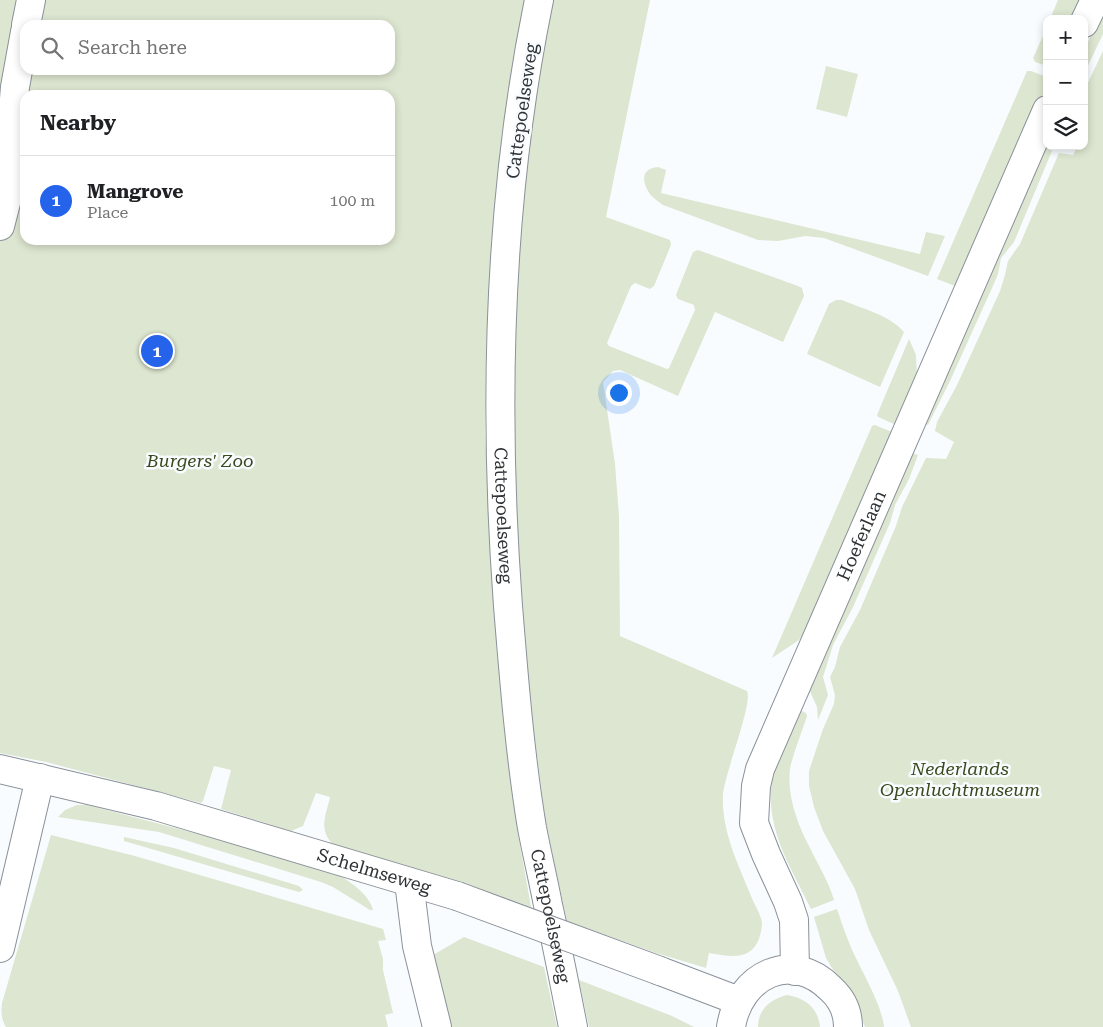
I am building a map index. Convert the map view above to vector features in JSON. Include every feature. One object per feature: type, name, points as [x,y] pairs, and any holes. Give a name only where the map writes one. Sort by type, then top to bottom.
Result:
[{"type":"street","points":[[27,20],[31,0]]},
{"type":"street","name":"Cattepoelseweg","points":[[539,0],[529,47],[514,158],[504,256],[499,434],[502,531],[521,745],[532,830],[573,1027]]},
{"type":"street","points":[[1087,15],[1094,0]]},
{"type":"street","points":[[0,226],[10,187],[13,164],[12,123],[15,87],[20,60]]},
{"type":"street","name":"Hoeferlaan","points":[[795,971],[794,920],[754,823],[755,794],[760,769],[1043,119]]},
{"type":"street","name":"Schelmseweg","points":[[0,769],[156,806],[457,896],[739,1001]]},
{"type":"street","points":[[0,948],[40,778]]},
{"type":"street","points":[[409,882],[417,946],[437,1027]]},
{"type":"street","points":[[731,1027],[739,1001],[746,990],[768,974],[782,970],[808,972],[817,976],[836,993],[844,1007],[848,1027]]},
{"type":"green space","name":"Burgers' Zoo","points":[[0,0],[525,0],[516,45],[501,157],[491,253],[486,352],[485,432],[497,653],[517,828],[531,907],[452,879],[333,845],[328,839],[324,827],[330,797],[316,793],[303,826],[291,831],[221,809],[231,770],[214,766],[201,803],[46,762],[0,753]]},
{"type":"green space","points":[[552,0],[650,0],[606,217],[670,240],[671,245],[654,286],[650,289],[635,283],[631,286],[607,343],[609,346],[667,369],[669,368],[695,310],[694,305],[678,299],[676,295],[693,252],[698,250],[798,286],[802,288],[804,296],[783,342],[715,312],[678,396],[620,370],[613,371],[603,382],[615,464],[619,516],[620,636],[747,691],[748,698],[743,723],[725,784],[723,807],[731,846],[761,917],[762,928],[759,939],[750,951],[738,956],[709,953],[706,968],[656,953],[567,921],[546,826],[524,653],[511,434],[517,258],[541,51]]},
{"type":"green space","points":[[1058,0],[1083,0],[1077,15],[1052,15]]},
{"type":"green space","points":[[1103,8],[1103,34],[1088,66],[1088,42]]},
{"type":"green space","points":[[1043,36],[1043,65],[1035,62],[1033,58]]},
{"type":"green space","name":"Nederlands Openluchtmuseum","points":[[1103,51],[1103,1027],[911,1027],[898,991],[869,930],[855,889],[823,831],[809,786],[809,771],[823,729],[834,704],[835,695],[830,677],[835,667],[840,647],[860,610],[896,526],[902,507],[926,458],[946,459],[954,442],[935,431],[937,422],[957,385],[1000,291],[1008,261],[1020,244],[1059,153],[1073,155],[1076,150],[1088,150],[1088,83]]},
{"type":"green space","points":[[826,66],[858,74],[847,117],[816,109]]},
{"type":"green space","points":[[1027,71],[1043,76],[1043,94],[962,281],[955,286],[937,279]]},
{"type":"green space","points":[[1043,147],[1043,150],[1052,150],[1014,242],[1001,258],[998,274],[950,381],[928,425],[921,422]]},
{"type":"green space","points":[[658,167],[666,170],[661,193],[920,254],[926,232],[945,236],[928,276],[824,238],[805,236],[778,241],[758,240],[663,205],[651,195],[644,182],[646,172],[649,169]]},
{"type":"green space","points":[[836,300],[842,300],[883,317],[904,332],[880,387],[807,354],[829,304]]},
{"type":"green space","points":[[909,339],[916,355],[917,378],[896,425],[877,415]]},
{"type":"green space","points":[[875,425],[892,432],[895,437],[804,633],[799,640],[772,658],[872,426]]},
{"type":"green space","points":[[909,452],[918,455],[909,479],[895,505],[890,523],[853,607],[833,645],[823,677],[828,695],[818,720],[817,707],[808,687]]},
{"type":"green space","points":[[798,709],[806,713],[807,716],[791,764],[790,785],[793,807],[805,839],[834,900],[811,909],[784,854],[773,819],[771,800],[772,780],[777,759]]},
{"type":"green space","points":[[77,805],[87,805],[233,843],[341,876],[365,895],[373,910],[321,882],[159,832],[58,817],[65,810]]},
{"type":"green space","points":[[51,835],[135,856],[383,929],[386,940],[378,941],[393,1013],[385,1015],[388,1027],[6,1027],[2,1015],[2,1003]]},
{"type":"green space","points":[[124,837],[174,848],[299,886],[303,890],[299,892],[124,841]]},
{"type":"green space","points":[[837,909],[850,945],[879,1008],[884,1027],[865,1027],[847,986],[835,973],[826,958],[814,917]]},
{"type":"green space","points":[[464,937],[544,967],[557,1027],[452,1027],[433,955]]},
{"type":"green space","points":[[579,980],[672,1016],[694,1027],[589,1027]]},
{"type":"green space","points":[[787,995],[794,996],[810,1005],[817,1014],[820,1027],[758,1027],[760,1015],[766,1006],[776,999]]},
{"type":"place","name":"Mangrove","points":[[157,351]]}]
